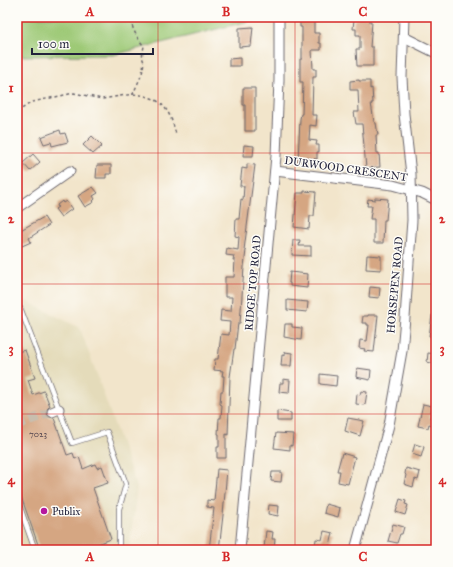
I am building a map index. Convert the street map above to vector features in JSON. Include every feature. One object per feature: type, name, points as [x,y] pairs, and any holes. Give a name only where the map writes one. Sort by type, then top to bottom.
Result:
[{"type":"street","name":"RIDGE TOP ROAD","points":[[240,550],[275,171],[278,117],[279,17]]},
{"type":"street","name":"HORSEPEN ROAD","points":[[355,550],[385,440],[402,351],[412,220],[402,77],[404,17]]},
{"type":"street","points":[[404,37],[436,53]]},
{"type":"street","points":[[17,208],[70,171]]},
{"type":"street","name":"DURWOOD CRESCENT","points":[[275,171],[393,185],[411,190],[436,200]]},
{"type":"lane","points":[[17,304],[21,310],[56,410],[72,443],[107,432],[126,484],[119,509],[119,550]]},
{"type":"lane","points":[[17,499],[35,550]]},
{"type":"path","points":[[130,17],[133,29],[144,46],[142,57],[144,62],[142,74],[133,94]]},
{"type":"path","points":[[17,112],[32,102],[74,94],[102,99],[133,94],[149,95],[165,107],[172,119],[176,134]]},
{"type":"shaded area","points":[[20,298],[80,328],[137,488],[129,550],[17,550],[17,299]]},
{"type":"green space","points":[[17,17],[265,17],[113,55],[17,56]]},
{"type":"building","points":[[300,17],[314,17],[314,33],[319,33],[319,43],[321,43],[321,50],[312,50],[313,69],[316,69],[316,77],[313,77],[312,115],[317,115],[316,126],[310,125],[309,140],[317,141],[316,145],[319,145],[319,152],[317,152],[317,159],[306,158],[306,162],[298,161],[303,82],[300,82],[302,27],[300,27]]},
{"type":"building","points":[[358,17],[370,17],[370,22],[372,22],[370,47],[373,47],[373,66],[357,66],[356,49],[360,49],[360,35],[356,35],[356,29],[353,29],[354,19],[358,19]]},
{"type":"building","points":[[253,27],[251,46],[239,47],[239,28]]},
{"type":"building","points":[[240,58],[240,66],[229,66],[229,59]]},
{"type":"building","points":[[350,81],[370,81],[370,89],[372,88],[373,103],[371,103],[378,135],[376,135],[377,153],[379,153],[380,167],[366,168],[362,124],[356,124],[354,112],[359,112],[358,90],[350,90]]},
{"type":"building","points":[[243,88],[255,88],[255,131],[245,131],[245,105],[243,105]]},
{"type":"building","points":[[60,130],[61,134],[65,133],[68,142],[52,146],[51,142],[44,144],[41,137]]},
{"type":"building","points":[[92,136],[102,146],[93,154],[83,145]]},
{"type":"building","points":[[244,145],[254,146],[253,156],[243,156]]},
{"type":"building","points":[[33,154],[40,162],[30,171],[23,163]]},
{"type":"building","points":[[247,164],[255,165],[244,250],[246,250],[240,323],[238,323],[230,377],[226,458],[217,458],[217,447],[219,447],[219,418],[221,418],[222,405],[220,404],[221,391],[223,391],[224,376],[222,376],[223,371],[214,370],[215,359],[218,359],[221,334],[229,335],[230,322],[220,321],[221,310],[231,311],[232,297],[225,297],[225,277],[234,277],[235,260],[233,260],[234,256],[226,255],[227,248],[238,250],[239,237],[235,236],[236,219],[239,219],[241,199],[243,200],[244,186],[240,186],[242,168],[247,169]]},
{"type":"building","points":[[97,165],[111,165],[111,174],[106,174],[106,178],[96,178]]},
{"type":"building","points":[[93,187],[98,193],[93,196],[95,199],[93,201],[94,202],[85,207],[78,196]]},
{"type":"building","points":[[304,191],[316,192],[314,216],[310,216],[309,229],[294,227],[297,193],[304,193]]},
{"type":"building","points":[[375,198],[388,199],[386,220],[384,220],[383,243],[374,243],[374,219],[370,219],[372,206],[367,206],[368,199],[375,200]]},
{"type":"building","points":[[62,201],[63,203],[66,201],[72,209],[61,217],[55,209]]},
{"type":"building","points":[[44,217],[49,225],[29,238],[31,242],[22,246],[19,242],[17,243],[17,232]]},
{"type":"building","points":[[293,240],[300,240],[299,246],[311,246],[311,256],[292,255]]},
{"type":"building","points":[[367,255],[381,256],[381,270],[366,269]]},
{"type":"building","points":[[290,272],[308,274],[307,288],[290,286]]},
{"type":"building","points":[[370,287],[380,288],[379,298],[369,297]]},
{"type":"building","points":[[287,300],[308,302],[307,312],[287,310]]},
{"type":"building","points":[[378,315],[374,352],[364,351],[365,349],[359,348],[360,340],[367,341],[369,325],[367,325],[367,323],[362,323],[363,316]]},
{"type":"building","points":[[432,315],[436,316],[436,337],[429,336]]},
{"type":"building","points":[[285,324],[292,324],[292,327],[302,328],[301,340],[284,337]]},
{"type":"building","points":[[25,350],[35,378],[28,380],[33,395],[44,391],[50,406],[47,409],[46,414],[49,417],[54,418],[67,455],[73,453],[75,459],[79,457],[83,469],[95,464],[97,468],[102,466],[108,483],[93,488],[111,539],[82,550],[40,550],[17,485],[17,352]]},
{"type":"building","points":[[285,352],[292,353],[291,366],[281,366],[282,355],[285,356]]},
{"type":"building","points":[[428,353],[436,354],[436,364],[427,362]]},
{"type":"building","points":[[357,368],[371,370],[370,380],[356,377]]},
{"type":"building","points":[[320,374],[337,376],[336,386],[320,384]]},
{"type":"building","points":[[283,379],[290,380],[289,393],[279,392],[280,383],[283,383]]},
{"type":"building","points":[[361,391],[367,392],[365,405],[356,404],[357,394],[360,395]]},
{"type":"building","points":[[423,404],[432,406],[430,418],[436,419],[436,426],[429,424],[428,428],[418,426]]},
{"type":"building","points":[[277,411],[291,413],[291,421],[277,421]]},
{"type":"building","points":[[348,418],[364,421],[360,436],[345,431]]},
{"type":"building","points":[[276,433],[293,434],[292,446],[290,445],[290,450],[274,448]]},
{"type":"building","points":[[415,444],[424,447],[421,457],[412,454]]},
{"type":"building","points":[[342,453],[355,457],[348,484],[338,482],[340,471],[337,471]]},
{"type":"building","points":[[406,468],[420,472],[418,480],[415,479],[413,487],[404,484]]},
{"type":"building","points":[[217,469],[227,470],[223,515],[219,550],[209,550],[214,508],[207,507],[207,500],[214,501]]},
{"type":"building","points":[[272,472],[282,472],[281,482],[271,481]]},
{"type":"building","points":[[400,499],[406,501],[405,504],[408,505],[405,515],[396,512]]},
{"type":"building","points":[[326,504],[340,508],[338,517],[324,513]]},
{"type":"building","points":[[269,505],[279,506],[278,516],[268,514]]},
{"type":"building","points":[[393,524],[404,527],[397,543],[388,541]]},
{"type":"building","points":[[266,531],[273,532],[272,539],[275,539],[274,549],[264,548]]},
{"type":"building","points":[[324,531],[333,533],[329,550],[315,546],[316,539],[322,540]]},
{"type":"tunnel","points":[[17,425],[52,412]]},
{"type":"place","name":"Publix","points":[[44,511]]}]
